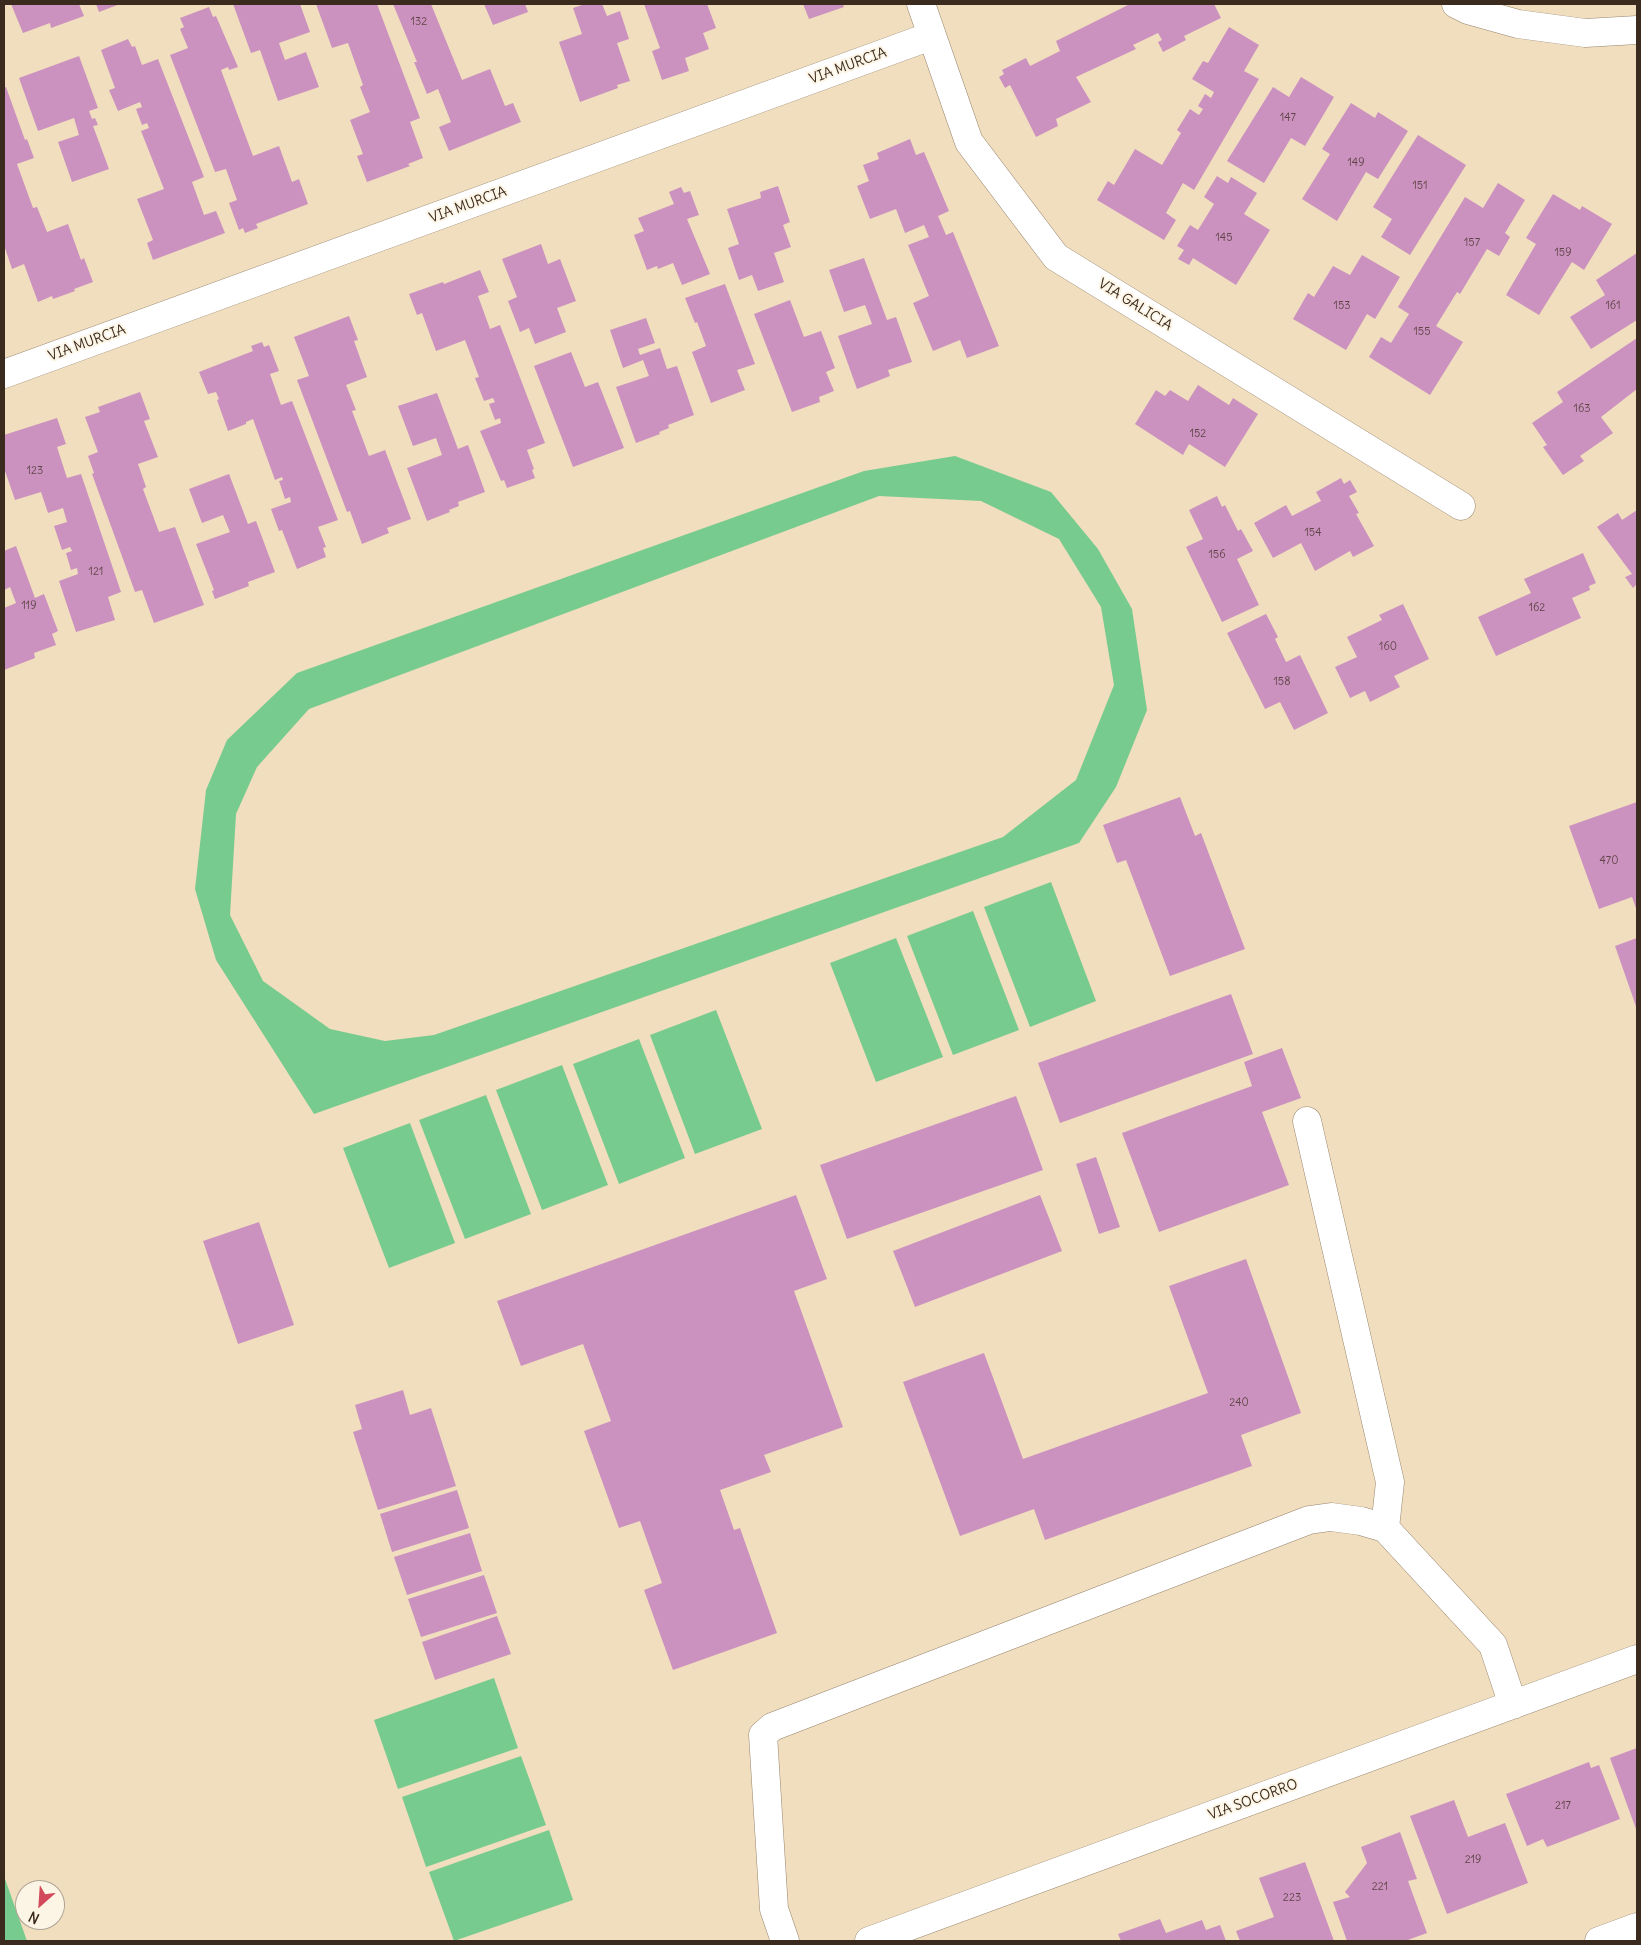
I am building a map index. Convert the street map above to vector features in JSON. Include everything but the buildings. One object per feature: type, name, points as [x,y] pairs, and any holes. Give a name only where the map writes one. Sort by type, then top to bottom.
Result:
[{"type":"street","name":"VIA GALICIA","points":[[921,4],[969,142],[1056,256],[1461,506]]},
{"type":"street","points":[[1456,4],[1468,10],[1518,24],[1585,33],[1637,30]]},
{"type":"street","name":"VIA MURCIA","points":[[4,374],[931,36]]},
{"type":"street","points":[[1307,1121],[1390,1482],[1385,1528]]},
{"type":"street","points":[[785,1941],[774,1909],[763,1735],[772,1727],[1309,1520],[1331,1516],[1385,1528],[1493,1645],[1513,1705]]},
{"type":"street","name":"VIA SOCORRO","points":[[869,1941],[1637,1660]]},
{"type":"street","points":[[1599,1941],[1637,1927]]},
{"type":"green space","points":[[955,456],[1051,492],[1098,549],[1132,609],[1147,710],[1116,787],[1079,843],[314,1114],[216,960],[195,889],[206,790],[227,740],[297,673],[864,471]],"holes":[[[879,496],[981,501],[1059,539],[1101,607],[1114,685],[1076,780],[1003,837],[434,1035],[385,1041],[330,1029],[263,981],[230,915],[236,814],[257,767],[309,709]]]},
{"type":"green space","points":[[1051,882],[1096,1001],[1030,1027],[984,907]]},
{"type":"green space","points":[[973,911],[1019,1030],[953,1055],[907,936]]},
{"type":"green space","points":[[896,938],[943,1057],[876,1082],[830,963]]},
{"type":"green space","points":[[716,1010],[762,1129],[695,1154],[650,1035]]},
{"type":"green space","points":[[639,1039],[685,1158],[619,1184],[573,1064]]},
{"type":"green space","points":[[562,1065],[608,1185],[542,1210],[496,1090]]},
{"type":"green space","points":[[486,1095],[531,1214],[465,1239],[419,1120]]},
{"type":"green space","points":[[410,1123],[455,1243],[389,1268],[343,1148]]},
{"type":"green space","points":[[494,1678],[518,1748],[398,1789],[374,1720]]},
{"type":"green space","points":[[521,1756],[546,1825],[426,1867],[402,1797]]},
{"type":"green space","points":[[549,1830],[573,1900],[454,1941],[429,1872]]},
{"type":"green space","points":[[4,1876],[15,1907],[15,1930],[23,1930],[27,1941],[4,1941]]}]
